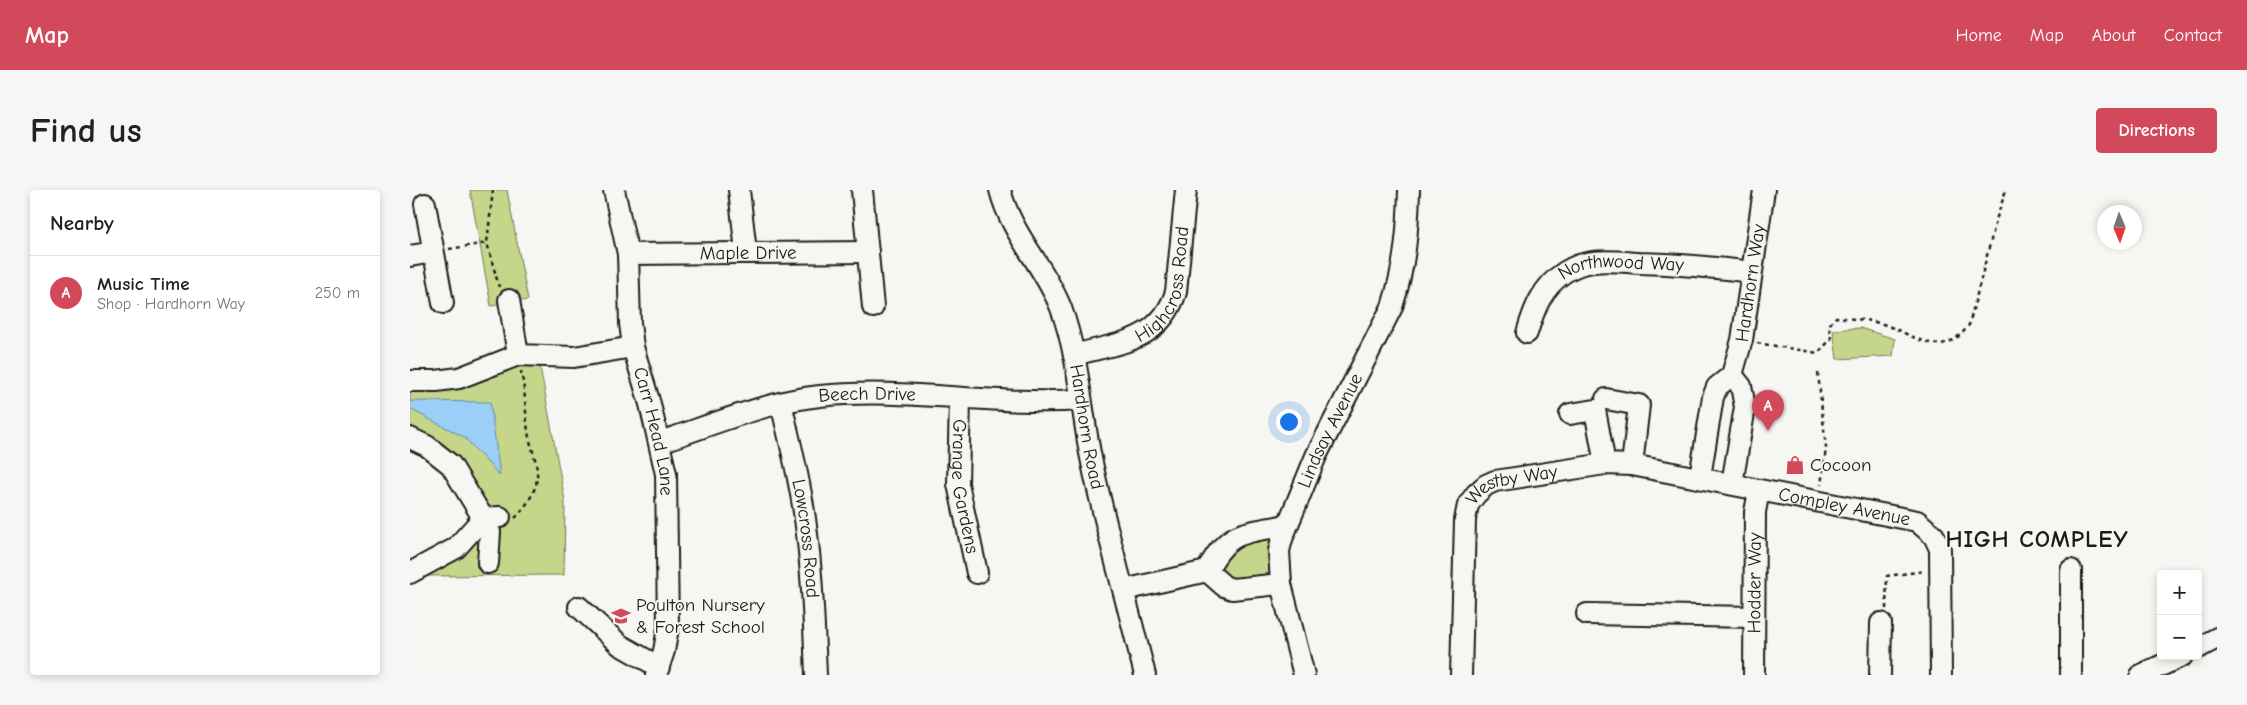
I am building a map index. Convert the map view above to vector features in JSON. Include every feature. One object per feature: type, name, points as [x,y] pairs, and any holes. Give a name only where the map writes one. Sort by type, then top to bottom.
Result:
[{"type":"street","name":"Carr Head Lane","points":[[614,190],[628,254],[630,323],[633,347],[660,442],[666,474],[669,589],[668,628],[658,671]]},
{"type":"street","points":[[739,190],[746,252]]},
{"type":"street","points":[[862,190],[874,307]]},
{"type":"street","name":"Hardhorn Road","points":[[1000,190],[1010,219],[1043,273],[1061,308],[1074,355],[1100,499],[1145,675]]},
{"type":"street","name":"Highcross Road","points":[[1074,355],[1139,337],[1148,332],[1172,305],[1176,292],[1186,190]]},
{"type":"street","name":"Lindsay Avenue","points":[[1304,675],[1281,584],[1279,551],[1286,525],[1316,456],[1392,307],[1399,285],[1407,241],[1409,190]]},
{"type":"street","name":"Hardhorn Way","points":[[1700,477],[1713,397],[1717,387],[1732,375],[1742,340],[1750,272],[1764,190]]},
{"type":"street","points":[[425,204],[443,303]]},
{"type":"street","points":[[410,256],[433,252]]},
{"type":"street","name":"Maple Drive","points":[[628,254],[868,252]]},
{"type":"street","name":"Northwood Way","points":[[1527,333],[1538,300],[1547,287],[1565,272],[1578,265],[1594,262],[1613,262],[1697,265],[1750,272]]},
{"type":"street","points":[[509,300],[518,355]]},
{"type":"street","points":[[410,381],[436,381],[459,378],[518,355],[574,357],[633,347]]},
{"type":"street","points":[[1732,375],[1741,386],[1745,407],[1732,484]]},
{"type":"street","name":"Beech Drive","points":[[660,442],[781,403],[807,397],[843,394],[890,394],[960,398],[1081,400]]},
{"type":"street","name":"Grange Gardens","points":[[960,398],[958,484],[977,573]]},
{"type":"street","points":[[1606,399],[1639,405],[1632,465]]},
{"type":"street","name":"Lowcross Road","points":[[781,403],[793,452],[807,533],[814,609],[816,675]]},
{"type":"street","points":[[1570,414],[1596,410],[1605,464]]},
{"type":"street","points":[[410,438],[427,446],[451,466],[498,519]]},
{"type":"street","name":"Westby Way","points":[[1461,675],[1464,520],[1468,505],[1486,485],[1495,481],[1605,464],[1632,465],[1700,477]]},
{"type":"street","name":"Compley Avenue","points":[[1700,477],[1759,492],[1917,521],[1929,530],[1938,542],[1942,568],[1940,675]]},
{"type":"street","name":"Hodder Way","points":[[1754,675],[1755,512],[1759,492]]},
{"type":"street","points":[[488,563],[490,532],[498,519]]},
{"type":"street","points":[[410,573],[456,548],[498,519]]},
{"type":"street","points":[[1207,571],[1216,552],[1233,537],[1286,525]]},
{"type":"street","points":[[2071,570],[2071,675]]},
{"type":"street","points":[[1124,590],[1207,571]]},
{"type":"street","points":[[1207,571],[1224,586],[1232,589],[1281,584]]},
{"type":"street","points":[[579,607],[599,635],[620,645],[658,671]]},
{"type":"street","points":[[1587,614],[1754,617]]},
{"type":"street","points":[[1876,634],[1880,675]]},
{"type":"street","points":[[2202,646],[2217,638]]},
{"type":"street","points":[[2141,675],[2173,660]]},
{"type":"path","points":[[493,190],[487,243],[499,288],[509,300]]},
{"type":"path","points":[[1742,340],[1818,353],[1831,340],[1830,325],[1836,317],[1879,323],[1928,343],[1943,345],[1960,337],[1969,325],[1996,217],[2006,190]]},
{"type":"path","points":[[433,252],[487,243]]},
{"type":"path","points":[[498,519],[529,500],[537,479],[534,455],[529,437],[526,394],[518,355]]},
{"type":"path","points":[[1818,373],[1826,448],[1819,502]]},
{"type":"path","points":[[1876,634],[1885,617],[1887,576],[1942,568]]},
{"type":"green space","points":[[470,190],[507,190],[528,300],[491,306]]},
{"type":"green space","points":[[1860,328],[1895,339],[1893,356],[1837,359],[1833,330]]},
{"type":"green space","points":[[519,360],[539,361],[565,501],[564,575],[419,576],[486,511],[410,431],[410,387]]},
{"type":"green space","points":[[1286,525],[1281,584],[1217,580],[1216,552]]},
{"type":"water","points":[[410,401],[490,402],[500,476],[464,437],[410,409]]},
{"type":"place","name":"Music Time","points":[[1768,431]]},
{"type":"place","name":"Cocoon","points":[[1795,465]]},
{"type":"place","name":"Poulton Nursery & Forest School","points":[[621,616]]},
{"type":"district","name":"HIGH COMPLEY","points":[[2037,539]]}]
